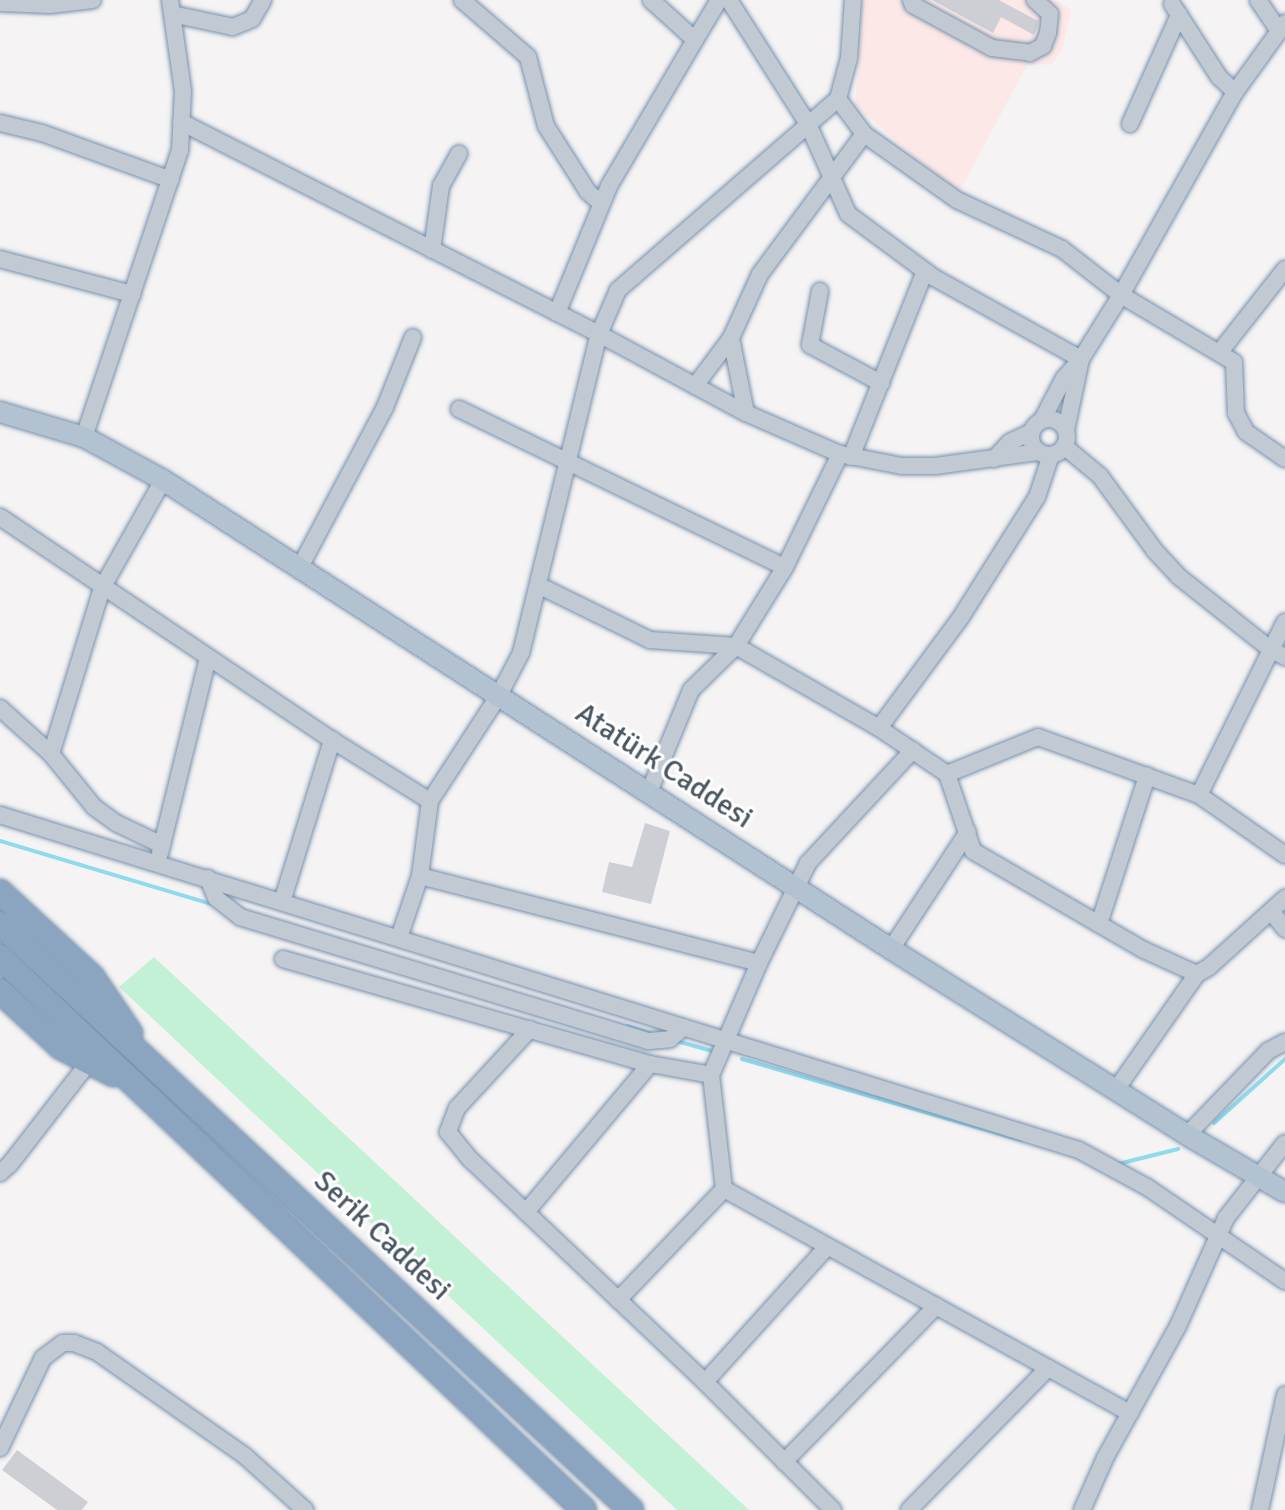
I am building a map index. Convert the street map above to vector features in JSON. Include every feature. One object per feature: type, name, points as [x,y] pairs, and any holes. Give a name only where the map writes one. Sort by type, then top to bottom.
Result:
[{"type":"highway","points":[[0,892],[92,977],[154,1068]]},
{"type":"highway","points":[[0,924],[81,1017]]},
{"type":"highway","points":[[0,957],[81,1017]]},
{"type":"highway","points":[[0,991],[61,1047],[137,1087]]},
{"type":"highway","name":"Serik Caddesi","points":[[81,1017],[154,1068],[631,1510]]},
{"type":"highway","name":"Serik Caddesi","points":[[81,1017],[137,1087],[584,1510]]},
{"type":"main road","name":"Atatürk Caddesi","points":[[0,412],[84,437],[163,480],[891,949],[1115,1091],[1285,1192]]},
{"type":"street","points":[[0,3],[38,6],[93,0]]},
{"type":"street","points":[[84,437],[180,150],[183,91],[171,7],[233,27],[252,19],[263,0]]},
{"type":"street","points":[[462,0],[528,57],[546,126],[588,192],[602,204]]},
{"type":"street","points":[[651,0],[695,40]]},
{"type":"street","points":[[557,313],[602,204],[719,0]]},
{"type":"street","points":[[729,0],[808,124],[848,214],[925,271],[1081,359]]},
{"type":"street","points":[[399,938],[420,876],[430,801],[499,695],[521,653],[599,334],[618,290],[838,99],[849,58],[853,0]]},
{"type":"street","points":[[911,0],[913,5],[992,48],[1030,53],[1043,46],[1050,14],[1035,0]]},
{"type":"street","points":[[1258,0],[1282,26],[1235,92],[1121,295],[1081,359],[1064,378],[1036,426],[1032,444],[1055,446],[1100,476],[1155,551],[1178,576],[1277,653]]},
{"type":"street","points":[[1130,124],[1176,9],[1219,77],[1235,92]]},
{"type":"street","points":[[838,99],[864,134],[957,200],[1062,249],[1121,295],[1234,362],[1236,413],[1246,432],[1285,459]]},
{"type":"street","points":[[181,122],[599,334],[746,413],[846,456],[902,466],[994,459],[1055,446]]},
{"type":"street","points":[[0,123],[42,133],[171,180]]},
{"type":"street","points":[[695,386],[731,338],[760,274],[864,134]]},
{"type":"street","points":[[432,250],[441,186],[459,154]]},
{"type":"street","points":[[0,259],[132,294]]},
{"type":"street","points":[[1219,353],[1285,269]]},
{"type":"street","points":[[649,792],[691,690],[736,646],[785,567],[846,456],[881,383],[925,271]]},
{"type":"street","points":[[820,291],[810,345],[881,383]]},
{"type":"street","points":[[299,569],[385,407],[413,337]]},
{"type":"street","points":[[731,338],[746,413]]},
{"type":"street","points":[[879,728],[970,603],[1037,497],[1081,359]]},
{"type":"street","points":[[459,409],[785,567]]},
{"type":"street","points":[[994,459],[1010,442],[1036,426],[1058,421],[1055,446]]},
{"type":"street","points":[[51,754],[102,588],[163,480]]},
{"type":"street","points":[[0,517],[332,740],[430,801]]},
{"type":"street","points":[[538,585],[650,640],[736,646],[879,728],[947,774],[973,851],[1144,950],[1197,974]]},
{"type":"street","points":[[1199,795],[1277,653],[1285,622]]},
{"type":"street","points":[[158,863],[208,658]]},
{"type":"street","points":[[0,708],[51,754],[94,807],[116,823],[162,845]]},
{"type":"street","points":[[947,774],[1038,737],[1199,795],[1285,855]]},
{"type":"street","points":[[282,902],[332,740]]},
{"type":"street","points":[[724,1189],[711,1075],[759,963],[795,886],[816,854],[913,750]]},
{"type":"street","points":[[1099,924],[1147,776]]},
{"type":"street","points":[[0,815],[1079,1150],[1147,1187],[1285,1281]]},
{"type":"street","points":[[891,949],[968,832]]},
{"type":"street","points":[[420,876],[759,963]]},
{"type":"street","points":[[208,878],[216,898],[240,917],[649,1041],[670,1039],[684,1027]]},
{"type":"street","points":[[1115,1091],[1197,974],[1285,898]]},
{"type":"street","points":[[1271,911],[1285,929]]},
{"type":"street","points":[[283,959],[650,1064],[711,1075]]},
{"type":"street","points":[[530,1029],[457,1108],[448,1132],[470,1159],[705,1382],[833,1510]]},
{"type":"street","points":[[1187,1135],[1268,1051],[1285,1042]]},
{"type":"street","points":[[0,1173],[89,1062]]},
{"type":"street","points":[[526,1212],[650,1064]]},
{"type":"street","points":[[1082,1510],[1178,1326],[1217,1237],[1256,1175],[1285,1143]]},
{"type":"street","points":[[618,1300],[724,1189]]},
{"type":"street","points":[[724,1189],[1130,1413]]},
{"type":"street","points":[[705,1382],[828,1246]]},
{"type":"street","points":[[784,1462],[936,1306]]},
{"type":"street","points":[[0,1448],[43,1358],[63,1343],[74,1343],[97,1352],[245,1456],[305,1510]]},
{"type":"street","points":[[909,1510],[1048,1368]]},
{"type":"street","points":[[1260,1510],[1285,1395]]},
{"type":"shaded area","points":[[863,0],[1055,0],[1071,10],[1062,50],[1052,64],[1027,65],[958,194],[855,105]]},
{"type":"green space","points":[[154,957],[749,1510],[677,1510],[119,987]]},
{"type":"building","points":[[932,0],[999,0],[1038,21],[1037,28],[1034,35],[1001,17],[993,33]]},
{"type":"building","points":[[645,823],[670,831],[651,904],[602,892],[609,862],[632,867]]},
{"type":"building","points":[[17,1450],[88,1502],[82,1510],[57,1510],[2,1470]]},
{"type":"waterway","points":[[0,841],[212,904]]},
{"type":"waterway","points":[[627,1026],[654,1034]]},
{"type":"waterway","points":[[677,1041],[715,1052]]},
{"type":"waterway","points":[[742,1059],[1021,1140]]},
{"type":"waterway","points":[[1214,1123],[1285,1059]]},
{"type":"waterway","points":[[1118,1164],[1178,1149]]}]
